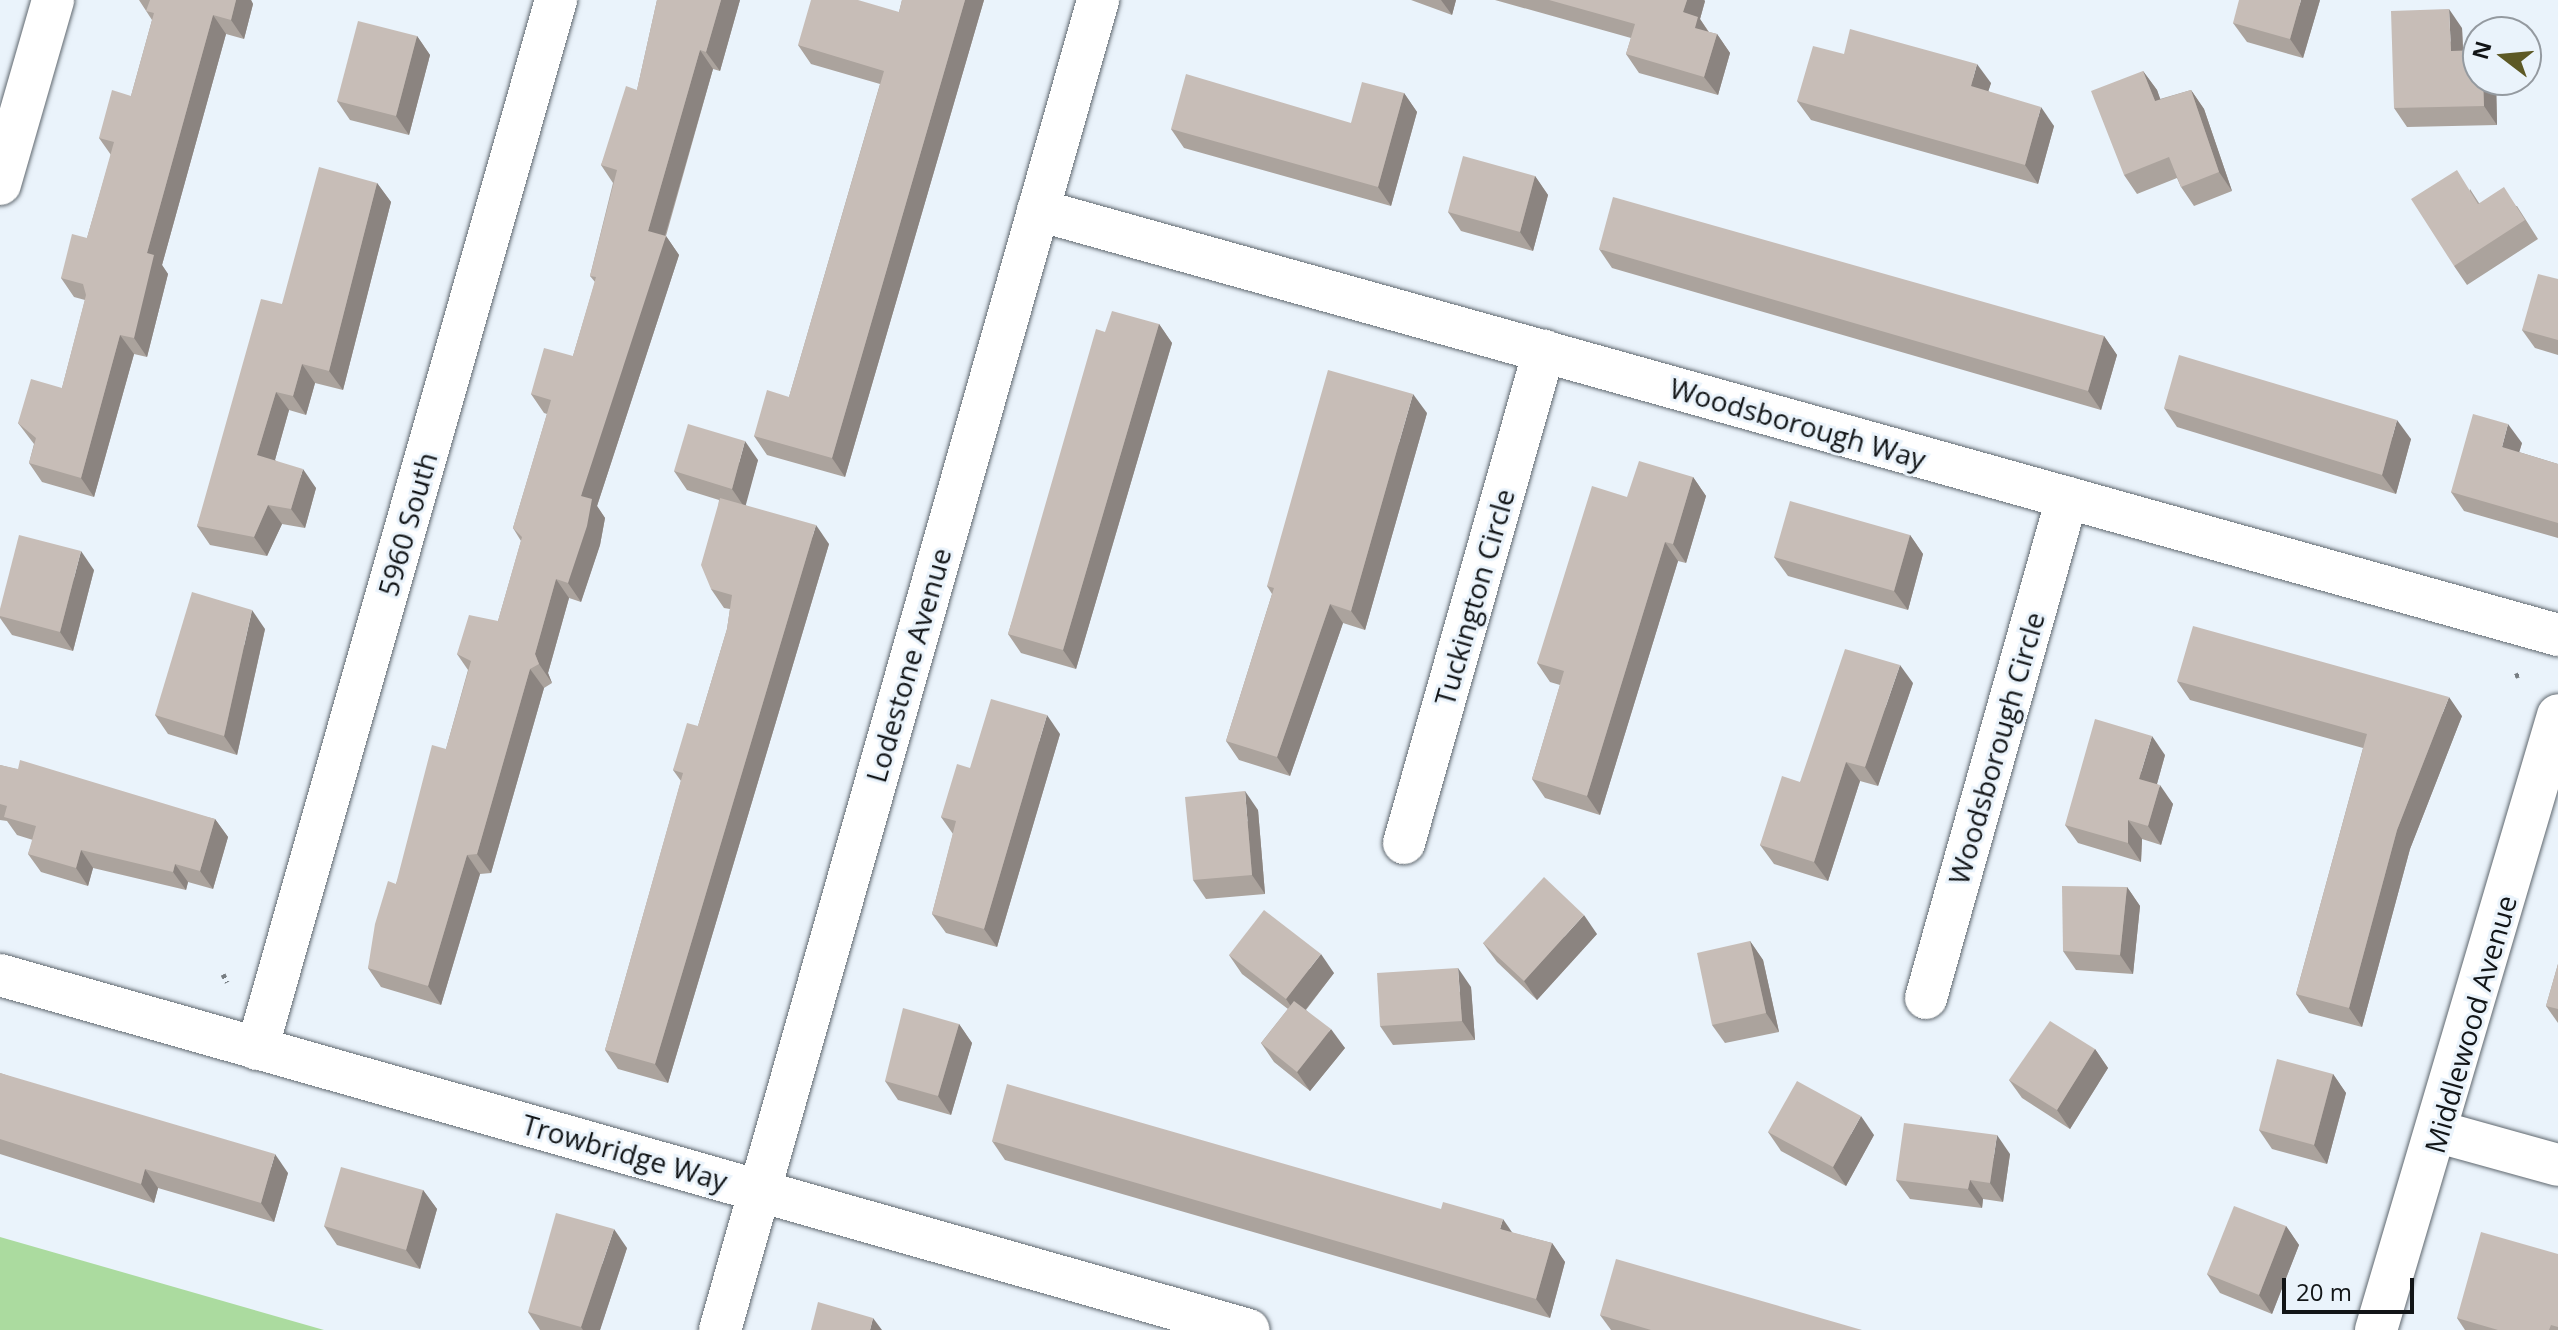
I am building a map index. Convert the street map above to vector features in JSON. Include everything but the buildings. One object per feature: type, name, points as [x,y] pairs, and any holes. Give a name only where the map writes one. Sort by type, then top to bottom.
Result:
[{"type":"street","points":[[0,184],[53,0]]},
{"type":"street","name":"5960 South","points":[[257,1049],[556,0]]},
{"type":"street","name":"Lodestone Avenue","points":[[720,1330],[1098,0]]},
{"type":"street","name":"Woodsborough Way","points":[[1038,210],[2558,635]]},
{"type":"street","name":"Tuckington Circle","points":[[1404,843],[1544,351]]},
{"type":"street","name":"Woodsborough Circle","points":[[1926,998],[2067,498]]},
{"type":"street","name":"Middlewood Avenue","points":[[2376,1330],[2439,1132],[2558,715]]},
{"type":"street","name":"Trowbridge Way","points":[[0,975],[1249,1330]]},
{"type":"street","points":[[2439,1132],[2558,1165]]},
{"type":"path","points":[[223,974],[227,982]]},
{"type":"green space","points":[[0,1237],[324,1330],[0,1330]]}]
